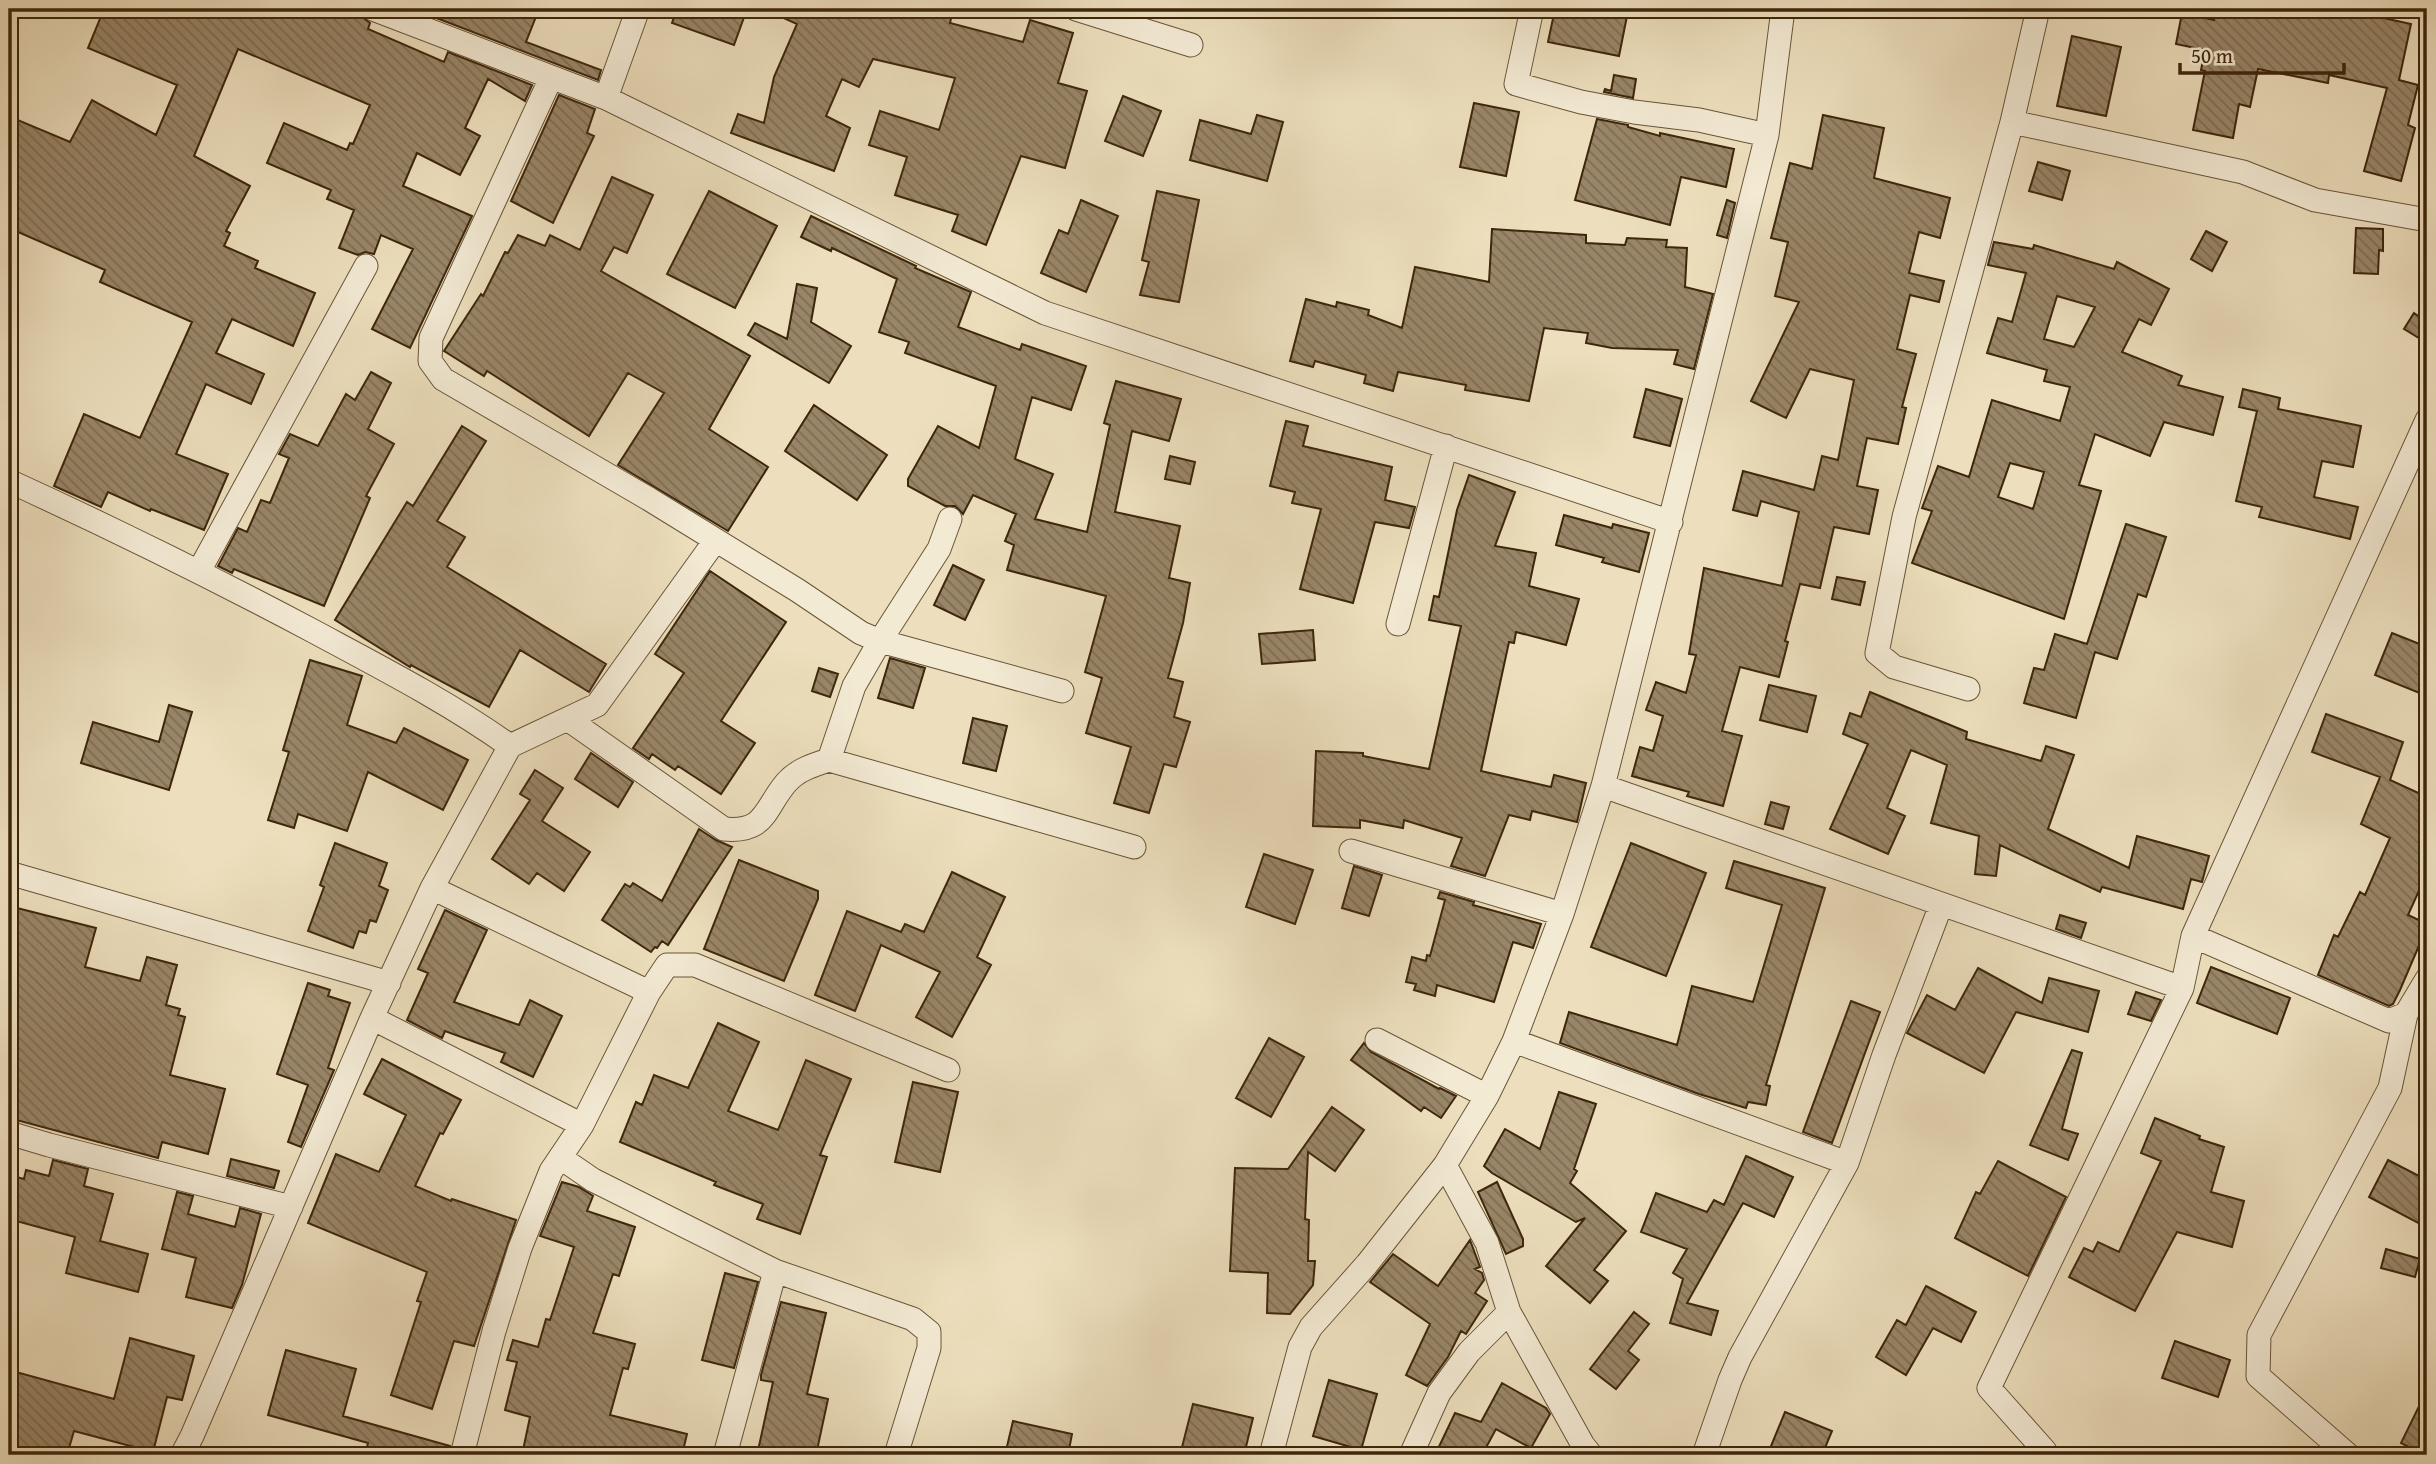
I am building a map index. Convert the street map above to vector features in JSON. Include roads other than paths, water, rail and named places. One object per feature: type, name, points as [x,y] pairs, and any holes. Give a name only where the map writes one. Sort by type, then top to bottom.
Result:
[{"type":"street","points":[[373,9],[606,98],[1045,313],[1671,522]]},
{"type":"street","points":[[606,98],[638,9]]},
{"type":"street","points":[[1076,9],[1191,45]]},
{"type":"street","points":[[1532,9],[1516,85],[1581,102],[1699,120],[1767,135]]},
{"type":"street","points":[[1271,1455],[1300,1347],[1311,1326],[1367,1264],[1445,1165],[1487,1096],[1514,1041],[1562,914],[1603,786],[1767,135],[1783,9]]},
{"type":"street","points":[[1968,689],[1894,667],[1877,653],[1904,517],[2012,122],[2038,9]]},
{"type":"street","points":[[551,78],[431,338],[429,361],[443,379],[638,493],[797,590],[861,633],[880,641],[1062,691]]},
{"type":"street","points":[[2012,122],[2243,172],[2315,200],[2427,220]]},
{"type":"street","points":[[199,571],[366,266]]},
{"type":"street","points":[[2044,1455],[2045,1451],[1989,1388],[2182,988],[2193,936],[2427,420]]},
{"type":"street","points":[[1398,624],[1446,446]]},
{"type":"street","points":[[9,481],[199,571],[402,678],[510,746]]},
{"type":"street","points":[[829,760],[853,686],[939,549],[950,520]]},
{"type":"street","points":[[182,1455],[372,1018],[432,888],[510,746],[597,705],[715,541]]},
{"type":"street","points":[[569,720],[724,829],[743,831],[763,818],[787,782],[806,767],[829,760],[1134,847]]},
{"type":"street","points":[[1603,786],[2182,988]]},
{"type":"street","points":[[1351,851],[1562,914]]},
{"type":"street","points":[[9,873],[389,983]]},
{"type":"street","points":[[432,888],[649,992]]},
{"type":"street","points":[[1704,1455],[1740,1357],[1847,1163],[1884,1055],[1941,905]]},
{"type":"street","points":[[2193,936],[2389,1021],[2406,1014]]},
{"type":"street","points":[[462,1455],[494,1331],[520,1248],[551,1171],[582,1125],[649,992],[667,965],[695,965],[948,1070]]},
{"type":"street","points":[[2348,1455],[2258,1376],[2259,1335],[2390,1088],[2406,1014],[2427,979]]},
{"type":"street","points":[[372,1018],[582,1125]]},
{"type":"street","points":[[1377,1040],[1487,1096]]},
{"type":"street","points":[[1514,1041],[1847,1163]]},
{"type":"street","points":[[9,1133],[49,1146],[291,1207]]},
{"type":"street","points":[[561,1158],[593,1180],[775,1271],[913,1319],[929,1332],[929,1348],[896,1455]]},
{"type":"street","points":[[1445,1165],[1487,1243],[1509,1311],[1591,1455]]},
{"type":"street","points":[[725,1455],[775,1271]]},
{"type":"street","points":[[1411,1455],[1439,1393],[1468,1352],[1509,1311]]}]
